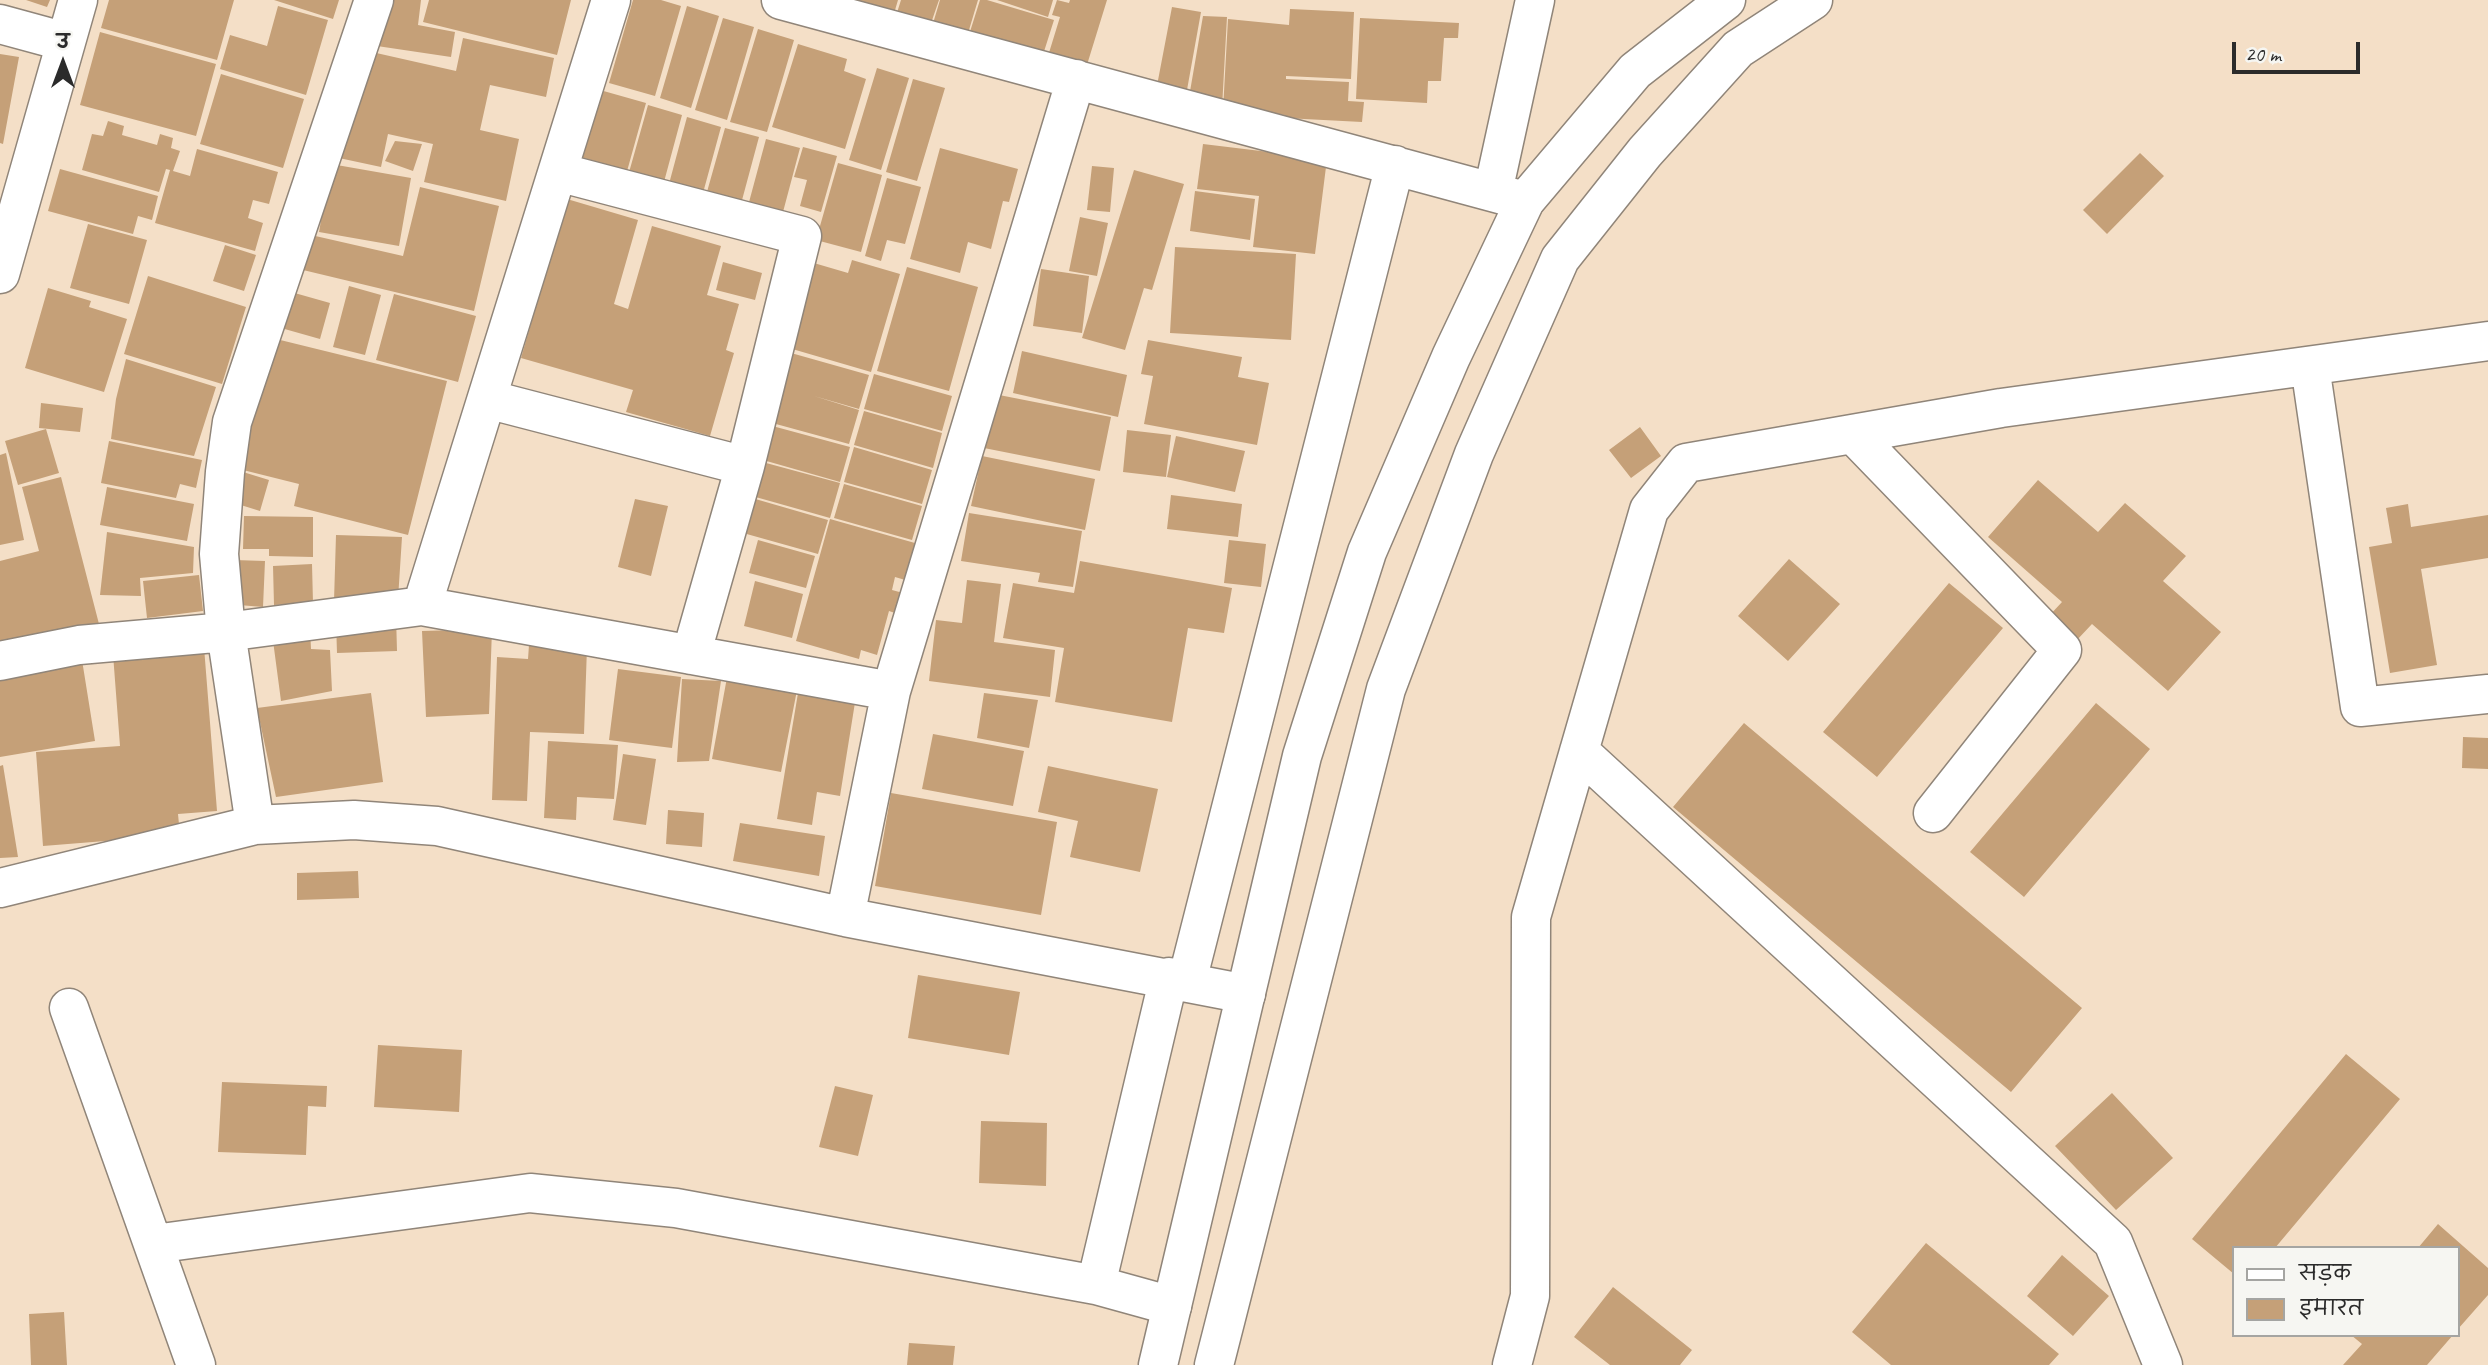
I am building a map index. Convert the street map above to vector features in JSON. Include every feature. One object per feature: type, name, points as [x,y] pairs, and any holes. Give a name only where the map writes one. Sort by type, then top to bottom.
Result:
[{"type":"street","points":[[0,274],[78,0]]},
{"type":"street","points":[[255,825],[226,632],[219,554],[232,422],[374,0]]},
{"type":"street","points":[[422,606],[611,0]]},
{"type":"street","points":[[781,0],[1509,196]]},
{"type":"street","points":[[1158,1365],[1302,756],[1367,552],[1451,357],[1509,196],[1535,0]]},
{"type":"street","points":[[1509,196],[1635,71],[1726,0]]},
{"type":"street","points":[[1214,1365],[1387,689],[1480,442],[1560,259],[1645,152],[1738,49],[1813,0]]},
{"type":"street","points":[[0,24],[66,42]]},
{"type":"street","points":[[845,916],[891,691],[1076,79]]},
{"type":"street","points":[[1096,1285],[1395,165]]},
{"type":"street","points":[[558,172],[802,236],[745,466],[691,655]]},
{"type":"street","points":[[1512,1365],[1530,1296],[1531,917],[1649,510],[1686,463],[2001,408],[2488,341]]},
{"type":"street","points":[[2310,366],[2360,707],[2488,694]]},
{"type":"street","points":[[487,399],[745,466]]},
{"type":"street","points":[[1853,434],[2062,650],[1933,813]]},
{"type":"street","points":[[0,661],[79,645],[226,632],[422,606],[891,691]]},
{"type":"street","points":[[1579,751],[2113,1242],[2163,1365]]},
{"type":"street","points":[[0,888],[255,825],[354,820],[437,826],[845,916],[1246,993]]},
{"type":"street","points":[[69,1008],[196,1365]]},
{"type":"street","points":[[154,1244],[530,1193],[676,1208],[1096,1285],[1172,1306]]},
{"type":"building","points":[[26,0],[50,0],[47,7]]},
{"type":"building","points":[[109,0],[234,0],[217,60],[101,28]]},
{"type":"building","points":[[274,0],[339,0],[333,19]]},
{"type":"building","points":[[383,0],[421,0],[418,25],[455,32],[451,57],[377,46]]},
{"type":"building","points":[[429,0],[571,0],[557,55],[423,22]]},
{"type":"building","points":[[633,0],[661,0],[681,6],[655,96],[609,83]]},
{"type":"building","points":[[848,0],[898,0],[893,17]]},
{"type":"building","points":[[901,0],[939,0],[929,29],[895,19]]},
{"type":"building","points":[[940,0],[978,0],[966,40],[931,30]]},
{"type":"building","points":[[980,0],[1054,20],[1041,61],[968,38]]},
{"type":"building","points":[[997,0],[1053,0],[1048,17]]},
{"type":"building","points":[[1057,0],[1069,3],[1070,0],[1107,0],[1086,68],[1048,56],[1060,17],[1052,15]]},
{"type":"building","points":[[278,6],[328,20],[306,95],[220,69],[230,35],[267,46]]},
{"type":"building","points":[[687,6],[719,16],[691,108],[660,98]]},
{"type":"building","points":[[1172,7],[1201,12],[1185,101],[1155,96]]},
{"type":"building","points":[[1290,9],[1354,12],[1351,79],[1286,76],[1286,79],[1349,82],[1348,101],[1364,102],[1362,122],[1285,118],[1285,115],[1223,110],[1228,19],[1289,25]]},
{"type":"building","points":[[1203,16],[1227,17],[1222,108],[1188,103]]},
{"type":"building","points":[[723,18],[754,27],[727,120],[695,110]]},
{"type":"building","points":[[1360,18],[1459,23],[1458,38],[1444,38],[1441,81],[1428,81],[1427,103],[1356,99]]},
{"type":"building","points":[[758,29],[794,40],[767,132],[730,122]]},
{"type":"building","points":[[100,32],[216,64],[196,136],[80,105]]},
{"type":"building","points":[[463,38],[554,58],[546,97],[490,85],[480,130],[519,139],[506,201],[424,182],[433,144],[388,134],[381,167],[339,158],[363,50],[456,71]]},
{"type":"building","points":[[798,44],[847,59],[844,71],[866,79],[845,149],[772,127]]},
{"type":"building","points":[[0,54],[19,57],[3,144],[0,143]]},
{"type":"building","points":[[877,68],[909,78],[881,170],[849,160]]},
{"type":"building","points":[[221,74],[304,99],[283,168],[200,144]]},
{"type":"building","points":[[913,79],[945,88],[917,181],[886,172]]},
{"type":"building","points":[[600,90],[646,103],[624,182],[578,169]]},
{"type":"building","points":[[648,105],[682,115],[661,193],[626,183]]},
{"type":"building","points":[[687,117],[721,127],[700,204],[666,195]]},
{"type":"building","points":[[108,121],[124,126],[122,135],[157,145],[160,134],[173,138],[171,148],[180,151],[173,171],[190,176],[197,149],[278,172],[269,204],[253,200],[248,218],[263,223],[255,251],[155,223],[170,170],[166,169],[159,192],[82,170],[92,134],[103,136]]},
{"type":"building","points":[[725,128],[759,137],[738,215],[703,206]]},
{"type":"building","points":[[766,139],[800,148],[779,227],[745,217]]},
{"type":"building","points":[[395,141],[422,144],[413,171],[385,161]]},
{"type":"building","points":[[1203,144],[1327,159],[1315,254],[1253,247],[1259,196],[1197,189]]},
{"type":"building","points":[[803,147],[837,156],[821,212],[800,206],[807,180],[794,177]]},
{"type":"building","points":[[940,148],[1018,169],[1009,202],[1003,201],[991,249],[968,242],[960,273],[910,259]]},
{"type":"building","points":[[2140,153],[2164,176],[2107,234],[2083,210]]},
{"type":"building","points":[[838,163],[882,175],[861,252],[816,240]]},
{"type":"building","points":[[331,164],[411,178],[399,246],[319,232]]},
{"type":"building","points":[[1092,166],[1114,168],[1110,212],[1087,210]]},
{"type":"building","points":[[60,169],[158,196],[152,220],[138,216],[133,234],[48,211]]},
{"type":"building","points":[[1134,170],[1184,184],[1152,290],[1144,288],[1125,350],[1082,338]]},
{"type":"building","points":[[887,178],[921,187],[905,244],[887,240],[881,261],[865,256]]},
{"type":"building","points":[[420,187],[499,206],[474,311],[303,270],[311,235],[403,256]]},
{"type":"building","points":[[1195,191],[1255,199],[1250,240],[1190,231]]},
{"type":"building","points":[[567,199],[638,220],[614,304],[628,309],[652,226],[721,246],[707,295],[739,304],[726,350],[734,353],[710,436],[626,412],[633,390],[521,358]]},
{"type":"building","points":[[1080,217],[1108,223],[1097,276],[1069,271]]},
{"type":"building","points":[[88,224],[147,240],[129,304],[70,288]]},
{"type":"building","points":[[225,245],[256,255],[244,291],[213,281]]},
{"type":"building","points":[[1175,247],[1296,254],[1291,340],[1170,333]]},
{"type":"building","points":[[852,260],[900,274],[871,372],[782,346],[807,261],[848,273]]},
{"type":"building","points":[[723,262],[762,273],[755,300],[716,290]]},
{"type":"building","points":[[907,267],[978,287],[949,391],[877,371]]},
{"type":"building","points":[[1041,269],[1089,276],[1082,333],[1033,326]]},
{"type":"building","points":[[148,276],[246,307],[222,384],[124,354]]},
{"type":"building","points":[[349,286],[381,295],[365,355],[333,347]]},
{"type":"building","points":[[48,288],[91,301],[89,307],[127,319],[104,392],[25,368]]},
{"type":"building","points":[[284,290],[330,303],[320,339],[274,326]]},
{"type":"building","points":[[394,294],[476,316],[458,382],[376,360]]},
{"type":"building","points":[[264,336],[447,381],[408,535],[294,506],[299,484],[231,467]]},
{"type":"building","points":[[1148,340],[1242,357],[1238,377],[1269,383],[1257,445],[1144,424],[1153,376],[1141,374]]},
{"type":"building","points":[[784,351],[869,375],[859,409],[814,396],[859,410],[849,444],[765,421]]},
{"type":"building","points":[[1022,351],[1127,375],[1118,417],[1013,393]]},
{"type":"building","points":[[126,359],[216,387],[194,456],[111,439],[116,399]]},
{"type":"building","points":[[874,374],[952,396],[942,431],[864,409]]},
{"type":"building","points":[[994,394],[1111,417],[1100,471],[984,448]]},
{"type":"building","points":[[41,403],[83,408],[80,432],[39,428]]},
{"type":"building","points":[[864,411],[942,433],[933,468],[854,445]]},
{"type":"building","points":[[765,424],[850,447],[840,482],[756,458]]},
{"type":"building","points":[[1640,427],[1661,456],[1631,478],[1609,450]]},
{"type":"building","points":[[46,429],[59,473],[18,485],[5,441]]},
{"type":"building","points":[[1127,430],[1171,435],[1166,477],[1123,472]]},
{"type":"building","points":[[1176,436],[1245,451],[1235,492],[1167,477]]},
{"type":"building","points":[[109,441],[202,460],[196,488],[180,484],[176,498],[101,483]]},
{"type":"building","points":[[854,447],[932,470],[922,504],[844,482]]},
{"type":"building","points":[[6,453],[24,540],[0,545],[0,455]]},
{"type":"building","points":[[982,456],[1095,479],[1085,530],[971,506]]},
{"type":"building","points":[[755,460],[840,483],[830,518],[745,494]]},
{"type":"building","points":[[230,468],[269,480],[260,511],[228,501]]},
{"type":"building","points":[[61,477],[99,624],[0,649],[0,561],[39,551],[22,487]]},
{"type":"building","points":[[2038,480],[2098,532],[2125,503],[2186,556],[2163,581],[2221,632],[2168,691],[2092,624],[2076,641],[2048,617],[2062,602],[1988,537]]},
{"type":"building","points":[[844,484],[922,506],[912,540],[834,518]]},
{"type":"building","points":[[107,487],[194,504],[187,541],[100,525]]},
{"type":"building","points":[[1171,495],[1242,504],[1238,537],[1167,529]]},
{"type":"building","points":[[745,496],[828,520],[818,554],[736,531]]},
{"type":"building","points":[[635,499],[668,506],[651,576],[618,567]]},
{"type":"building","points":[[2408,504],[2411,527],[2488,515],[2488,558],[2421,569],[2437,665],[2390,673],[2369,547],[2392,543],[2386,508]]},
{"type":"building","points":[[969,513],[1082,531],[1073,587],[1038,582],[1040,573],[961,561]]},
{"type":"building","points":[[244,516],[313,517],[313,557],[269,556],[269,549],[243,549]]},
{"type":"building","points":[[830,519],[922,545],[912,582],[895,577],[892,590],[903,593],[898,614],[889,611],[877,655],[861,650],[859,659],[796,641]]},
{"type":"building","points":[[107,532],[194,547],[193,573],[140,578],[141,596],[100,595]]},
{"type":"building","points":[[336,535],[402,537],[398,599],[334,601]]},
{"type":"building","points":[[758,540],[815,556],[806,588],[749,573]]},
{"type":"building","points":[[1229,540],[1266,544],[1261,587],[1224,583]]},
{"type":"building","points":[[1789,559],[1840,604],[1788,661],[1738,616]]},
{"type":"building","points":[[234,560],[265,561],[263,607],[239,605]]},
{"type":"building","points":[[1080,561],[1232,588],[1224,633],[1188,628],[1172,722],[1055,702],[1064,648],[1003,638],[1013,583],[1074,593]]},
{"type":"building","points":[[312,564],[313,603],[274,605],[273,566]]},
{"type":"building","points":[[199,575],[203,611],[147,618],[143,581]]},
{"type":"building","points":[[967,580],[1001,584],[994,642],[1055,650],[1050,697],[929,681],[936,620],[962,623]]},
{"type":"building","points":[[755,581],[803,594],[792,638],[744,626]]},
{"type":"building","points":[[1949,583],[2003,628],[1877,777],[1823,732]]},
{"type":"building","points":[[396,615],[397,651],[337,653],[336,622]]},
{"type":"building","points":[[310,627],[311,649],[330,650],[332,691],[281,701],[272,633]]},
{"type":"building","points":[[492,629],[489,714],[426,717],[422,631]]},
{"type":"building","points":[[529,645],[587,647],[584,734],[530,732],[527,801],[492,800],[497,657],[528,659]]},
{"type":"building","points":[[204,647],[217,811],[178,814],[180,835],[43,846],[36,752],[120,746],[113,654]]},
{"type":"building","points":[[82,660],[95,741],[0,757],[0,673]]},
{"type":"building","points":[[618,669],[681,677],[672,748],[609,740]]},
{"type":"building","points":[[728,672],[798,685],[781,772],[712,759]]},
{"type":"building","points":[[682,679],[721,681],[709,761],[677,762]]},
{"type":"building","points":[[800,681],[857,690],[840,796],[817,792],[812,825],[777,819]]},
{"type":"building","points":[[371,693],[383,782],[276,797],[257,708]]},
{"type":"building","points":[[984,693],[1038,700],[1029,748],[977,738]]},
{"type":"building","points":[[2096,703],[2150,749],[2024,897],[1970,852]]},
{"type":"building","points":[[1744,723],[2082,1008],[2011,1092],[1673,807]]},
{"type":"building","points":[[933,734],[1024,751],[1013,806],[922,789]]},
{"type":"building","points":[[2463,737],[2488,738],[2488,769],[2462,768]]},
{"type":"building","points":[[548,741],[618,745],[614,799],[577,797],[576,820],[544,818]]},
{"type":"building","points":[[623,754],[656,759],[646,825],[613,820]]},
{"type":"building","points":[[3,765],[18,857],[0,858],[0,766]]},
{"type":"building","points":[[1048,766],[1158,789],[1140,872],[1070,857],[1078,821],[1038,812]]},
{"type":"building","points":[[891,793],[1057,822],[1041,915],[875,886]]},
{"type":"building","points":[[668,810],[704,813],[702,847],[666,844]]},
{"type":"building","points":[[740,823],[825,836],[819,876],[733,861]]},
{"type":"building","points":[[358,871],[359,898],[297,900],[297,873]]},
{"type":"building","points":[[918,975],[1020,992],[1009,1055],[908,1038]]},
{"type":"building","points":[[378,1045],[462,1050],[459,1112],[374,1107]]},
{"type":"building","points":[[2346,1054],[2400,1099],[2277,1246],[2232,1246],[2232,1272],[2192,1239]]},
{"type":"building","points":[[222,1082],[327,1086],[326,1107],[308,1106],[306,1155],[218,1152]]},
{"type":"building","points":[[835,1086],[873,1095],[858,1156],[819,1147]]},
{"type":"building","points":[[2112,1093],[2173,1158],[2116,1210],[2055,1146]]},
{"type":"building","points":[[981,1121],[1047,1123],[1046,1186],[979,1183]]},
{"type":"building","points":[[2438,1224],[2488,1268],[2488,1295],[2460,1327],[2460,1246],[2420,1246]]},
{"type":"building","points":[[1926,1243],[2059,1354],[2049,1365],[1891,1365],[1852,1332]]},
{"type":"building","points":[[2062,1255],[2109,1296],[2073,1336],[2027,1296]]},
{"type":"building","points":[[1613,1287],[1692,1350],[1680,1365],[1610,1365],[1574,1337]]},
{"type":"building","points":[[64,1312],[67,1365],[31,1365],[29,1314]]},
{"type":"building","points":[[2353,1337],[2451,1337],[2427,1365],[2343,1365],[2362,1344]]},
{"type":"building","points":[[909,1343],[955,1346],[953,1365],[907,1365]]}]
